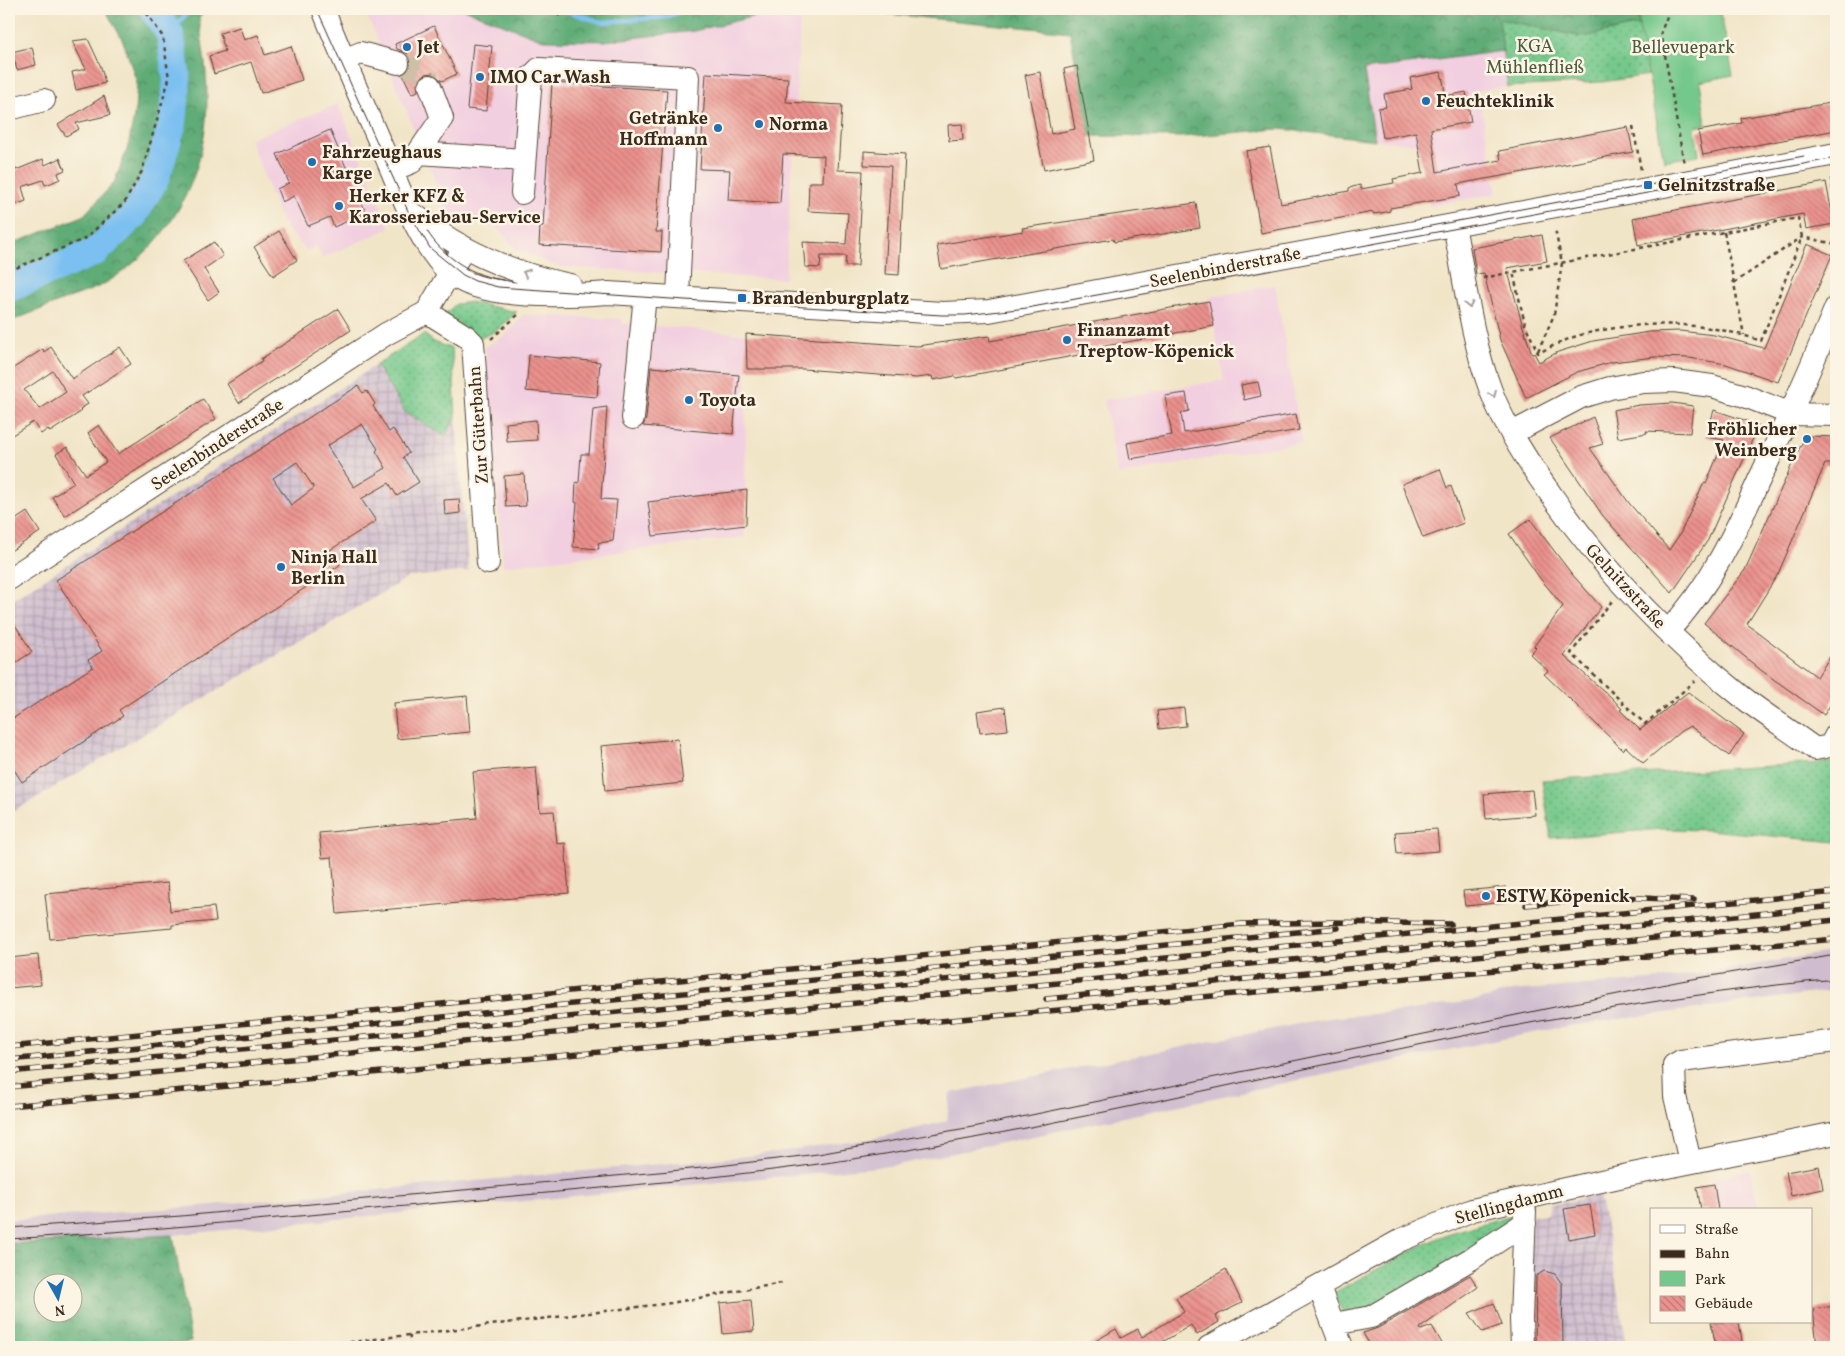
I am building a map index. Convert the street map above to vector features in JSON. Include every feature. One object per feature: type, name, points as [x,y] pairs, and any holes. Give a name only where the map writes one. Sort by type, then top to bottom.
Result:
[{"type":"street","points":[[323,9],[411,212]]},
{"type":"street","points":[[344,60],[360,52],[398,62]]},
{"type":"street","points":[[522,193],[531,77],[539,69],[688,78],[678,296]]},
{"type":"street","points":[[392,170],[412,162],[442,118],[430,86]]},
{"type":"street","points":[[9,109],[44,100]]},
{"type":"street","points":[[418,153],[524,160]]},
{"type":"street","name":"Seelenbinderstraße","points":[[411,212],[430,249],[449,272],[472,285],[500,291],[568,296],[608,293],[645,294],[927,312],[989,311],[1836,154]]},
{"type":"street","name":"Seelenbinderstraße","points":[[411,212],[438,233],[464,248],[544,280],[608,293]]},
{"type":"street","name":"Gelnitzstraße","points":[[1454,225],[1478,353],[1492,393],[1512,434],[1541,480],[1588,544],[1624,587],[1668,631],[1742,696],[1815,749],[1830,742]]},
{"type":"street","points":[[426,312],[464,248]]},
{"type":"street","points":[[633,418],[645,294]]},
{"type":"street","points":[[1668,631],[1722,558],[1790,414],[1836,307]]},
{"type":"street","name":"Seelenbinderstraße","points":[[9,579],[386,334],[426,312]]},
{"type":"street","name":"Zur Güterbahn","points":[[426,312],[467,337],[473,343],[488,563]]},
{"type":"street","points":[[1512,434],[1581,397],[1610,388],[1643,382],[1674,381],[1712,386],[1745,396],[1790,414],[1836,415]]},
{"type":"street","points":[[1690,1162],[1675,1096],[1674,1066],[1680,1061],[1836,1041]]},
{"type":"street","name":"Stellingdamm","points":[[1209,1347],[1426,1228],[1472,1210],[1690,1162],[1836,1133]]},
{"type":"street","points":[[1522,1347],[1521,1318],[1526,1198]]},
{"type":"street","points":[[1334,1324],[1371,1317],[1471,1259],[1525,1223]]},
{"type":"street","points":[[1319,1287],[1342,1347]]},
{"type":"path","points":[[9,271],[86,238],[125,202],[142,171],[169,79],[163,37],[144,9]]},
{"type":"path","points":[[558,16],[565,9]]},
{"type":"path","points":[[594,9],[601,14],[631,9]]},
{"type":"path","points":[[1670,9],[1661,32],[1684,162]]},
{"type":"path","points":[[1633,126],[1640,170]]},
{"type":"path","points":[[1831,178],[1836,210]]},
{"type":"path","points":[[1480,279],[1798,218],[1802,237],[1760,341],[1744,335],[1692,325],[1639,324],[1578,335],[1538,353]]},
{"type":"path","points":[[1538,353],[1554,315],[1562,263],[1556,228]]},
{"type":"path","points":[[1724,232],[1744,335]]},
{"type":"path","points":[[1734,282],[1802,237],[1836,244]]},
{"type":"path","points":[[1513,272],[1525,324],[1538,353]]},
{"type":"path","points":[[473,343],[485,342],[499,333],[520,314],[521,310]]},
{"type":"path","points":[[1615,598],[1603,610],[1571,653],[1645,724],[1698,678]]},
{"type":"path","points":[[310,1347],[671,1303],[782,1283]]},
{"type":"path","points":[[410,1336],[410,1347]]},
{"type":"shaded area","points":[[369,9],[464,9],[491,19],[605,41],[694,31],[785,9],[801,9],[785,279],[560,267],[517,250],[498,228],[448,213],[366,12]]},
{"type":"shaded area","points":[[1503,51],[1508,87],[1478,90],[1497,193],[1429,206],[1417,144],[1375,140],[1364,70]]},
{"type":"shaded area","points":[[338,104],[390,228],[322,258],[316,245],[307,251],[287,229],[278,213],[250,139]]},
{"type":"shaded area","points":[[1275,285],[1302,442],[1118,475],[1104,400],[1224,380],[1209,297]]},
{"type":"shaded area","points":[[523,315],[622,319],[622,323],[746,334],[745,537],[503,566],[485,347],[507,334]]},
{"type":"shaded area","points":[[424,334],[434,342],[452,349],[460,475],[469,571],[409,577],[9,814],[9,602]]},
{"type":"shaded area","points":[[1836,951],[1836,990],[1568,1026],[1284,1083],[897,1165],[173,1235],[9,1244],[9,1220],[178,1208],[769,1154],[877,1138],[947,1121],[950,1093],[1328,1018],[1405,1011],[1478,1000],[1512,991],[1674,978]]},
{"type":"shaded area","points":[[1750,1170],[1759,1208],[1718,1208],[1713,1178]]},
{"type":"shaded area","points":[[1599,1195],[1608,1235],[1627,1347],[1528,1347],[1531,1216],[1548,1214],[1550,1205]]},
{"type":"green space","points":[[105,9],[208,9],[199,18],[207,94],[206,123],[201,151],[193,178],[182,203],[167,227],[149,248],[128,267],[104,284],[9,322],[9,245],[83,216],[114,183],[128,147],[135,111],[137,83],[123,41]]},
{"type":"green space","points":[[464,9],[785,9],[694,31],[605,41],[543,40]]},
{"type":"green space","points":[[835,9],[1639,9],[1639,25],[1583,37],[1499,19],[1503,51],[1364,70],[1375,140],[1279,129],[1181,137],[1089,136],[1070,32]]},
{"type":"green space","name":"Bellevuepark","points":[[1639,9],[1720,9],[1733,75],[1700,82],[1706,124],[1695,127],[1699,155],[1664,161],[1639,25]]},
{"type":"green space","name":"KGA Mühlenfließ","points":[[1498,18],[1583,37],[1639,25],[1649,75],[1602,82],[1508,87]]},
{"type":"green space","points":[[471,302],[517,312],[496,331],[481,338],[444,315],[456,304]]},
{"type":"green space","points":[[424,334],[434,342],[452,349],[456,417],[445,436],[405,412],[376,365]]},
{"type":"green space","points":[[1836,762],[1836,842],[1708,830],[1662,829],[1551,838],[1542,780]]},
{"type":"green space","points":[[1518,1213],[1519,1219],[1394,1301],[1344,1315],[1333,1293],[1416,1248],[1447,1234]]},
{"type":"green space","points":[[173,1235],[191,1342],[142,1347],[9,1347],[9,1244]]},
{"type":"building","points":[[434,26],[457,74],[442,81],[433,73],[425,74],[417,83],[418,91],[412,94],[403,75],[410,67],[410,59],[407,53],[397,49],[395,44]]},
{"type":"building","points":[[240,27],[244,40],[258,35],[265,55],[291,46],[302,80],[261,93],[251,62],[214,74],[209,56],[225,51],[220,33]]},
{"type":"building","points":[[88,39],[101,67],[105,83],[76,90],[72,72],[86,69],[72,41]]},
{"type":"building","name":"IMO Car Wash","points":[[473,44],[492,46],[486,111],[467,109]]},
{"type":"building","points":[[32,47],[36,65],[17,70],[12,52]]},
{"type":"building","points":[[1077,66],[1094,160],[1044,170],[1025,75],[1040,72],[1051,134],[1075,129],[1064,69]]},
{"type":"building","points":[[1441,72],[1446,96],[1466,92],[1471,122],[1431,129],[1437,172],[1501,160],[1499,151],[1628,127],[1633,152],[1458,184],[1460,196],[1390,208],[1390,211],[1381,213],[1373,214],[1373,212],[1261,233],[1246,151],[1270,147],[1281,204],[1349,191],[1349,188],[1360,185],[1361,189],[1394,183],[1393,179],[1423,173],[1416,132],[1383,138],[1378,108],[1386,107],[1384,94],[1412,89],[1410,78]]},
{"type":"building","points":[[706,73],[788,78],[786,102],[842,105],[838,170],[863,171],[858,266],[845,266],[846,256],[821,256],[820,268],[805,267],[803,242],[846,244],[848,213],[808,211],[809,182],[823,182],[824,156],[783,154],[780,203],[728,200],[730,170],[700,169]]},
{"type":"building","points":[[552,83],[667,90],[656,232],[662,232],[661,252],[539,245],[540,226],[543,226]]},
{"type":"building","points":[[104,96],[110,115],[76,123],[79,129],[66,136],[58,125]]},
{"type":"building","points":[[1836,102],[1836,130],[1703,155],[1698,131],[1742,123],[1741,118]]},
{"type":"building","points":[[962,124],[963,140],[949,141],[948,125]]},
{"type":"building","points":[[330,130],[349,174],[353,172],[360,187],[356,188],[366,213],[334,227],[330,217],[308,226],[294,196],[282,202],[277,189],[289,183],[277,154]]},
{"type":"building","points":[[864,151],[905,154],[899,275],[885,274],[891,166],[864,165]]},
{"type":"building","points":[[11,155],[16,170],[43,159],[45,165],[60,158],[65,170],[58,173],[60,179],[51,183],[45,185],[43,180],[22,187],[26,201],[9,207],[9,156]]},
{"type":"building","points":[[1826,182],[1834,224],[1806,229],[1803,214],[1638,245],[1633,218]]},
{"type":"building","points":[[1196,203],[1200,228],[1114,242],[1113,239],[941,269],[937,245],[1023,231],[1022,228]]},
{"type":"building","points":[[279,231],[297,260],[273,276],[254,247]]},
{"type":"building","points":[[1542,235],[1547,261],[1507,268],[1532,354],[1534,353],[1539,362],[1558,352],[1593,341],[1649,332],[1680,331],[1714,335],[1764,348],[1807,244],[1832,255],[1778,382],[1726,364],[1689,358],[1655,357],[1612,362],[1577,372],[1526,398],[1500,340],[1484,273],[1476,274],[1472,248]]},
{"type":"building","points":[[214,242],[223,256],[204,269],[219,292],[208,300],[183,261]]},
{"type":"building","name":"Finanzamt Treptow-Köpenick","points":[[1209,301],[1214,326],[1084,350],[1084,354],[956,378],[955,376],[933,380],[932,376],[916,378],[803,369],[747,369],[746,334],[917,346],[989,336],[990,341]]},
{"type":"building","points":[[338,309],[351,330],[239,403],[227,384],[262,361],[261,359]]},
{"type":"building","points":[[51,347],[72,379],[120,347],[131,364],[82,396],[88,404],[80,409],[82,411],[50,432],[48,429],[41,434],[33,422],[9,437],[9,371],[43,349],[44,352]],"holes":[[[53,371],[66,392],[40,409],[24,390]]]},
{"type":"building","points":[[529,355],[600,362],[597,397],[526,391]]},
{"type":"building","name":"Toyota","points":[[651,367],[739,375],[733,434],[643,426],[646,419]]},
{"type":"building","points":[[1258,382],[1261,396],[1244,400],[1241,385]]},
{"type":"building","points":[[358,386],[363,393],[367,391],[375,404],[373,406],[389,432],[393,429],[409,453],[403,457],[419,482],[397,496],[389,483],[361,499],[376,521],[330,550],[340,565],[119,710],[123,716],[22,782],[9,762],[9,721],[93,667],[88,660],[102,651],[56,580]],"holes":[[[362,424],[378,449],[376,451],[386,468],[354,487],[327,446]],[[297,462],[314,488],[291,505],[273,478]]]},
{"type":"building","points":[[1186,393],[1189,411],[1181,413],[1184,433],[1296,414],[1299,430],[1130,459],[1127,443],[1172,435],[1165,396]]},
{"type":"building","points":[[203,399],[216,419],[65,516],[52,497],[74,483],[56,454],[67,447],[86,475],[106,462],[88,433],[99,425],[118,454]]},
{"type":"building","points":[[1672,403],[1693,406],[1690,433],[1646,431],[1647,433],[1618,438],[1613,410],[1639,405]]},
{"type":"building","points":[[607,407],[601,499],[617,500],[613,541],[598,543],[599,549],[573,547],[577,503],[575,502],[576,482],[579,483],[581,454],[589,454],[593,409]]},
{"type":"building","points":[[1714,410],[1759,425],[1708,540],[1672,593],[1603,516],[1550,438],[1593,417],[1603,444],[1590,448],[1629,503],[1669,550],[1680,534],[1704,483],[1706,484],[1724,440],[1706,437]]},
{"type":"building","points":[[536,420],[537,440],[507,442],[506,423]]},
{"type":"building","points":[[1808,436],[1836,437],[1836,464],[1825,464],[1778,574],[1747,624],[1817,677],[1836,647],[1836,696],[1824,715],[1762,671],[1704,623],[1745,570],[1793,462],[1804,439]]},
{"type":"building","points":[[1440,469],[1447,488],[1451,486],[1464,523],[1423,538],[1402,484]]},
{"type":"building","points":[[524,474],[526,506],[506,507],[504,476]]},
{"type":"building","points":[[747,490],[746,525],[653,536],[648,502]]},
{"type":"building","points":[[459,499],[460,513],[445,515],[444,500]]},
{"type":"building","points":[[27,512],[40,532],[9,552],[9,524]]},
{"type":"building","points":[[1530,519],[1571,573],[1601,607],[1564,656],[1612,698],[1622,709],[1620,710],[1640,730],[1688,692],[1744,734],[1729,756],[1690,726],[1681,731],[1643,763],[1626,747],[1623,750],[1544,674],[1548,671],[1530,654],[1536,648],[1534,646],[1563,606],[1539,577],[1509,534]]},
{"type":"building","points":[[9,615],[32,652],[9,667]]},
{"type":"building","points":[[467,696],[470,732],[397,739],[394,703]]},
{"type":"building","points":[[1005,707],[1008,730],[980,733],[977,711]]},
{"type":"building","points":[[1184,708],[1186,726],[1159,729],[1157,711]]},
{"type":"building","points":[[678,739],[683,783],[605,791],[601,746]]},
{"type":"building","points":[[536,767],[540,812],[554,811],[557,844],[565,843],[569,893],[337,914],[332,857],[322,858],[319,833],[477,818],[473,772]]},
{"type":"building","points":[[1532,790],[1535,815],[1486,819],[1484,794]]},
{"type":"building","points":[[1437,829],[1439,851],[1397,854],[1395,832]]},
{"type":"building","points":[[168,883],[170,911],[214,907],[216,921],[172,925],[172,928],[50,939],[45,894]]},
{"type":"building","name":"ESTW Köpenick","points":[[1506,887],[1508,902],[1465,906],[1463,891]]},
{"type":"building","points":[[38,955],[41,985],[9,988],[9,958]]},
{"type":"building","points":[[1819,1166],[1823,1189],[1791,1196],[1786,1172]]},
{"type":"building","points":[[1714,1184],[1718,1208],[1701,1208],[1697,1187]]},
{"type":"building","points":[[1590,1205],[1595,1234],[1569,1239],[1564,1209]]},
{"type":"building","points":[[1226,1269],[1242,1303],[1215,1316],[1219,1322],[1197,1335],[1191,1325],[1154,1347],[1085,1347],[1116,1329],[1121,1338],[1138,1329],[1142,1337],[1184,1312],[1176,1298]]},
{"type":"building","points":[[1544,1271],[1555,1274],[1562,1284],[1563,1347],[1535,1347],[1536,1276]]},
{"type":"building","points":[[1470,1275],[1478,1287],[1420,1328],[1421,1330],[1432,1326],[1444,1347],[1371,1347],[1363,1333],[1378,1328]]},
{"type":"building","points":[[751,1300],[754,1331],[723,1334],[720,1303]]},
{"type":"building","points":[[1494,1303],[1502,1325],[1482,1332],[1469,1313]]},
{"type":"building","points":[[1836,1306],[1836,1347],[1817,1347],[1813,1309]]},
{"type":"building","points":[[1711,1324],[1739,1324],[1743,1347],[1716,1347]]},
{"type":"waterway","points":[[9,288],[95,252],[134,215],[156,177],[173,122],[177,79],[170,34],[153,9]]},
{"type":"waterway","points":[[170,34],[190,9]]},
{"type":"waterway","points":[[560,9],[601,22],[667,17],[687,9]]},
{"type":"tunnel","points":[[398,63],[425,71],[430,86]]},
{"type":"tram line","points":[[317,9],[408,211],[430,248],[463,275],[475,281],[498,287],[685,300],[965,315],[1027,308],[1836,158]]},
{"type":"tram line","points":[[1372,237],[1804,156]]},
{"type":"tram line","points":[[427,231],[442,249],[460,264],[482,275],[504,280]]},
{"type":"tram line","points":[[9,1228],[181,1216],[702,1168],[818,1154],[978,1126],[1681,981],[1836,955]]},
{"type":"tram line","points":[[9,1239],[125,1231],[638,1185],[804,1166],[914,1149],[1029,1127],[1488,1031],[1719,992],[1836,979]]},
{"type":"railway","points":[[9,1072],[1836,892]]},
{"type":"railway","points":[[1526,905],[1617,897],[1694,900]]},
{"type":"railway","points":[[9,1087],[1836,906]]},
{"type":"railway","points":[[1046,999],[1836,920]]},
{"type":"railway","points":[[9,1047],[1242,924],[1332,922],[1451,924]]},
{"type":"railway","points":[[9,1060],[1338,928]]},
{"type":"railway","points":[[9,1106],[1836,939]]},
{"type":"place","name":"Jet","points":[[407,47]]},
{"type":"place","name":"IMO Car Wash","points":[[480,77]]},
{"type":"place","name":"Feuchteklinik","points":[[1426,101]]},
{"type":"place","name":"Norma","points":[[759,124]]},
{"type":"place","name":"Getränke Hoffmann","points":[[718,128]]},
{"type":"place","name":"Fahrzeughaus Karge","points":[[312,162]]},
{"type":"place","name":"Gelnitzstraße","points":[[1648,185]]},
{"type":"place","name":"Herker KFZ & Karosseriebau-Service","points":[[339,206]]},
{"type":"place","name":"Brandenburgplatz","points":[[742,298]]},
{"type":"place","name":"Finanzamt Treptow-Köpenick","points":[[1067,340]]},
{"type":"place","name":"Toyota","points":[[689,400]]},
{"type":"place","name":"Fröhlicher Weinberg","points":[[1807,439]]},
{"type":"place","name":"Ninja Hall Berlin","points":[[281,567]]},
{"type":"place","name":"ESTW Köpenick","points":[[1486,896]]}]
